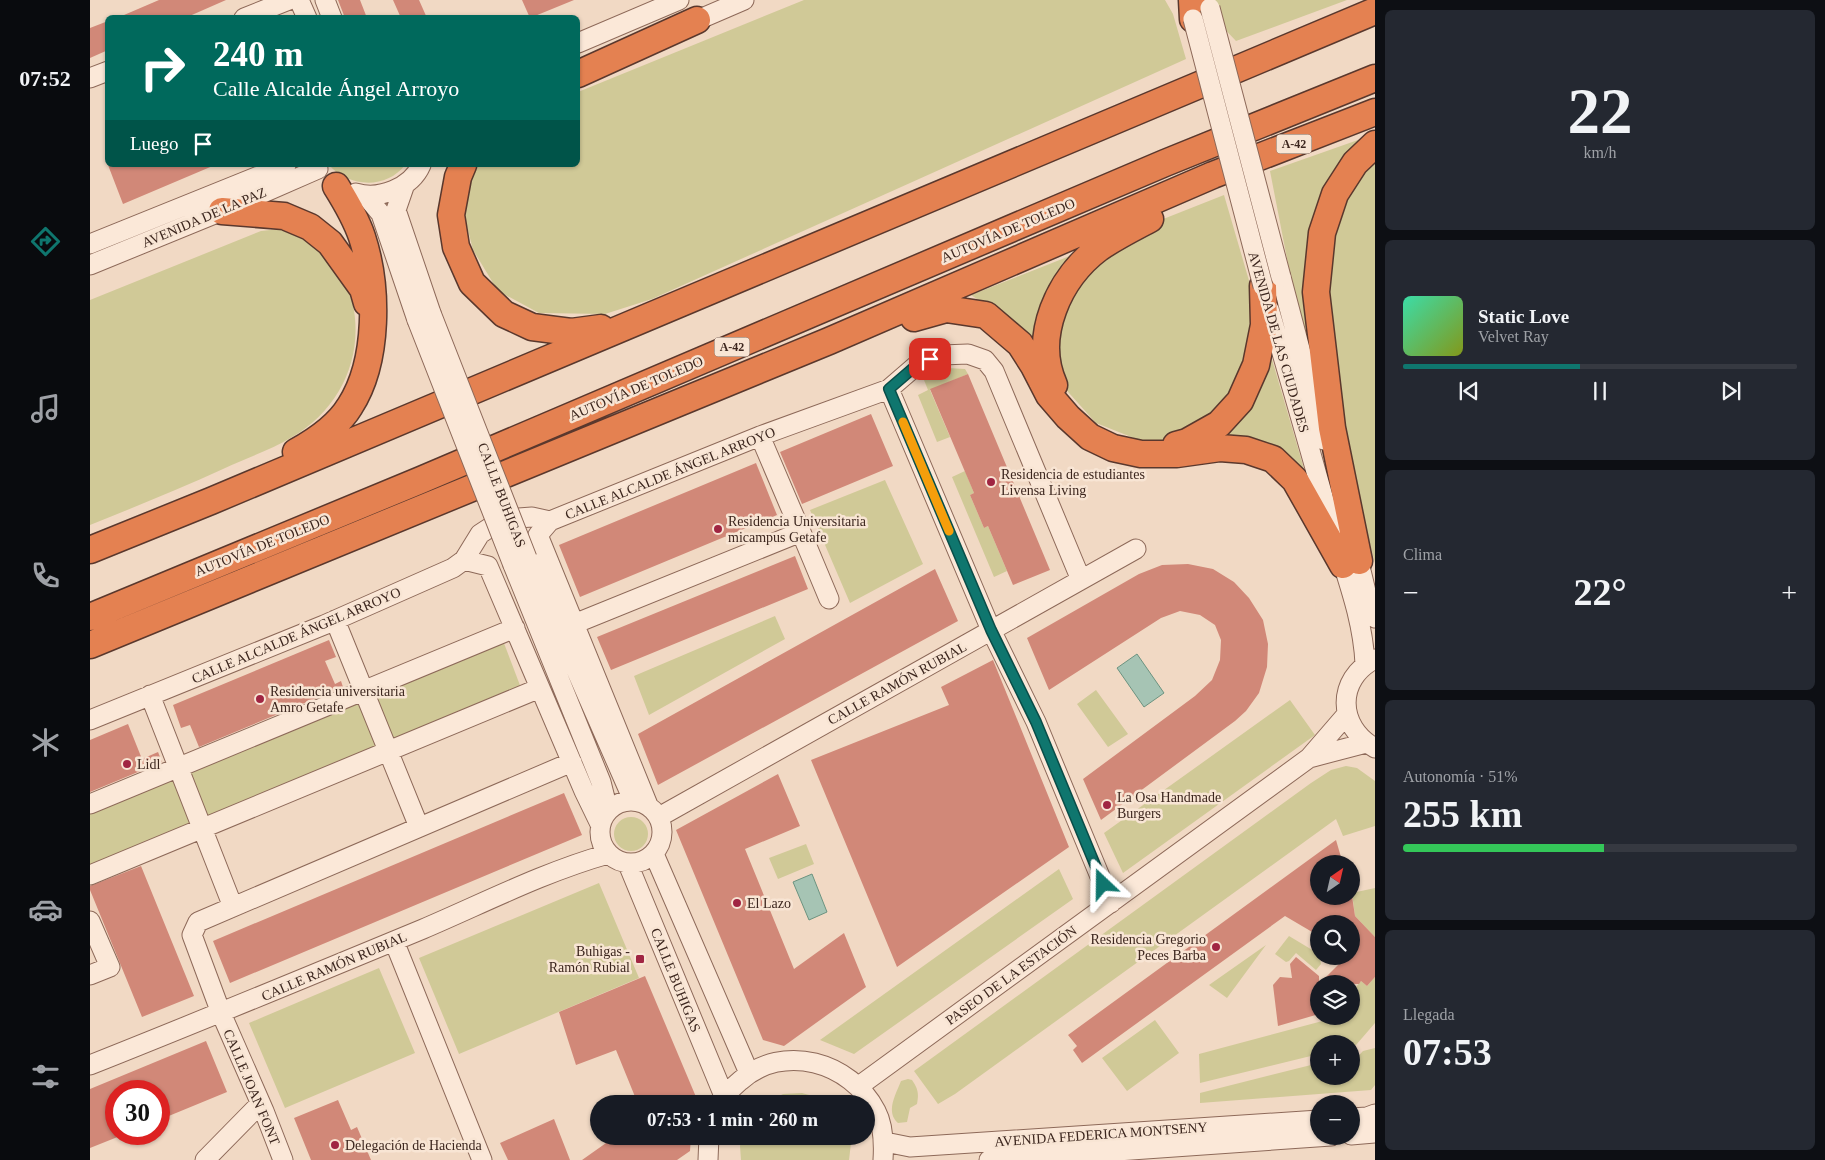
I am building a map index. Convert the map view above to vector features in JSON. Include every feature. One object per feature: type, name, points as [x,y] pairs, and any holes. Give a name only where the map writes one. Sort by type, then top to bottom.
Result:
[{"type":"highway","points":[[1337,27],[1375,2]]},
{"type":"highway","points":[[90,550],[211,501],[1375,11]]},
{"type":"highway","points":[[580,73],[697,20]]},
{"type":"highway","name":"AUTOVÍA DE TOLEDO","points":[[90,616],[430,476],[1165,163],[1375,78]]},
{"type":"highway","name":"AUTOVÍA DE TOLEDO","points":[[90,645],[829,341],[1213,176],[1375,112]]},
{"type":"highway","points":[[1351,563],[1332,428],[1316,292],[1322,233],[1335,194],[1355,163],[1375,144]]},
{"type":"highway","points":[[463,167],[458,177],[451,215],[456,248],[472,283],[504,314],[532,327],[571,332],[598,329],[648,317]]},
{"type":"highway","points":[[211,501],[314,442],[350,408],[362,384],[371,354],[373,325],[372,283],[362,237],[347,203],[324,173]]},
{"type":"highway","points":[[1068,418],[1052,380],[1046,350],[1049,319],[1061,290],[1098,249],[1130,229],[1171,210],[1213,176]]},
{"type":"highway","points":[[222,211],[284,216],[310,226],[330,243],[363,289],[373,325]]},
{"type":"highway","points":[[1141,454],[1186,442],[1203,433],[1219,424],[1240,401],[1256,365],[1272,282]]},
{"type":"highway","points":[[829,341],[946,310],[986,315],[1020,344],[1049,395],[1068,418],[1090,437],[1113,448],[1141,454],[1177,454],[1220,448],[1246,450],[1273,460],[1295,480],[1351,563]]},
{"type":"street","points":[[252,15],[289,0]]},
{"type":"street","points":[[298,0],[306,15]]},
{"type":"street","points":[[325,0],[331,15]]},
{"type":"street","points":[[580,42],[679,0]]},
{"type":"street","points":[[580,66],[744,0]]},
{"type":"street","name":"AVENIDA DE LAS CIUDADES","points":[[1197,5],[1351,563],[1375,618]]},
{"type":"street","points":[[90,78],[105,72]]},
{"type":"street","name":"AVENIDA DE LA PAZ","points":[[90,244],[281,167]]},
{"type":"street","points":[[324,173],[366,196],[387,193],[405,184],[420,167]]},
{"type":"street","name":"AVENIDA DE LA PAZ","points":[[90,265],[222,211],[324,173]]},
{"type":"street","name":"CALLE BUHIGAS","points":[[405,184],[396,210],[424,316]]},
{"type":"street","name":"CALLE BUHIGAS","points":[[366,196],[381,214],[424,316],[520,562],[601,782],[604,832]]},
{"type":"street","name":"CALLE ALCALDE ÁNGEL ARROYO","points":[[90,720],[335,620],[453,568],[464,560],[480,534],[503,519],[532,517],[550,521],[760,436],[889,389],[918,364],[942,355],[968,354],[985,360],[994,371],[1081,580]]},
{"type":"street","points":[[889,389],[991,630],[1036,722],[1111,903]]},
{"type":"street","points":[[760,436],[829,599]]},
{"type":"street","points":[[464,560],[488,566],[572,762],[619,862],[628,864],[643,861],[654,854],[659,847],[663,835],[647,807],[538,535],[550,521]]},
{"type":"street","points":[[574,624],[801,532]]},
{"type":"street","name":"CALLE RAMÓN RUBIAL","points":[[647,807],[991,630],[1136,549]]},
{"type":"street","name":"CALLE BUHIGAS","points":[[520,562],[647,807]]},
{"type":"street","name":"AVENIDA DE LAS CIUDADES","points":[[1351,563],[1358,612],[1370,662]]},
{"type":"street","points":[[335,620],[419,827]]},
{"type":"street","points":[[90,804],[515,628]]},
{"type":"street","points":[[1370,662],[1355,674],[1349,686],[1346,700],[1347,714],[1354,730],[1371,746]]},
{"type":"street","points":[[90,875],[540,688]]},
{"type":"street","points":[[150,695],[233,907]]},
{"type":"street","name":"PASEO DE LA ESTACIÓN","points":[[859,1086],[1309,758],[1347,714]]},
{"type":"street","name":"PASEO DE LA ESTACIÓN","points":[[1309,758],[1371,746]]},
{"type":"street","name":"CALLE JOAN FONT","points":[[282,1160],[221,1013],[192,935],[198,922],[572,762]]},
{"type":"street","points":[[604,832],[620,802],[647,807]]},
{"type":"street","name":"CALLE RAMÓN RUBIAL","points":[[90,1065],[221,1013],[576,863],[604,832]]},
{"type":"street","name":"CALLE BUHIGAS","points":[[654,854],[749,1073]]},
{"type":"street","name":"CALLE BUHIGAS","points":[[628,864],[720,1095]]},
{"type":"street","points":[[90,921],[110,967],[90,975]]},
{"type":"street","points":[[394,941],[482,1160]]},
{"type":"street","points":[[727,1095],[749,1073],[777,1062],[806,1060],[835,1069],[859,1086],[877,1112],[884,1151]]},
{"type":"street","points":[[205,1160],[260,1104]]},
{"type":"street","points":[[1360,1116],[1375,1114]]},
{"type":"street","name":"AVENIDA FEDERICA MONTSENY","points":[[884,1151],[910,1147],[1310,1121]]},
{"type":"street","points":[[1360,1134],[1375,1133]]},
{"type":"street","name":"AVENIDA FEDERICA MONTSENY","points":[[989,1160],[1310,1137]]},
{"type":"street","points":[[708,1160],[709,1145]]},
{"type":"shaded area","points":[[804,0],[1165,0],[1173,14],[1186,59],[652,299],[605,314],[539,313],[498,291],[473,250],[460,198],[472,167],[580,167],[580,91]]},
{"type":"shaded area","points":[[1197,0],[1347,0],[1236,41]]},
{"type":"shaded area","points":[[1375,134],[1375,563],[1359,501],[1297,310],[1270,171]]},
{"type":"shaded area","points":[[331,167],[403,167],[388,179],[367,183],[346,178]]},
{"type":"shaded area","points":[[1224,195],[1307,479],[1216,438],[1144,442],[1096,423],[1069,393],[1020,328],[971,295]]},
{"type":"shaded area","points":[[280,229],[308,242],[329,260],[341,277],[352,301],[355,344],[351,363],[335,397],[309,426],[284,442],[190,484],[90,525],[90,300],[261,231]]},
{"type":"shaded area","points":[[930,367],[965,369],[968,374],[930,390],[950,437],[937,442],[918,395],[928,390],[922,375]]},
{"type":"shaded area","points":[[965,471],[974,493],[970,495],[984,528],[988,526],[1007,571],[994,577],[952,477]]},
{"type":"shaded area","points":[[885,480],[923,564],[850,603],[810,510]]},
{"type":"shaded area","points":[[775,616],[785,639],[649,715],[634,676]]},
{"type":"shaded area","points":[[502,638],[521,688],[90,871],[90,808]]},
{"type":"shaded area","points":[[1137,654],[1164,693],[1144,707],[1117,668]]},
{"type":"shaded area","points":[[1096,690],[1128,734],[1108,747],[1077,704]]},
{"type":"shaded area","points":[[1290,700],[1315,735],[1123,873],[1104,833]]},
{"type":"shaded area","points":[[1346,766],[1357,768],[1375,781],[1375,826],[1343,836],[1336,819],[955,1094],[938,1104],[914,1071],[1311,783],[1331,770]]},
{"type":"shaded area","points":[[631,817],[638,818],[643,822],[647,827],[647,841],[643,846],[638,850],[631,851],[624,850],[619,846],[615,841],[614,834],[615,827],[619,822],[624,818]]},
{"type":"shaded area","points":[[806,844],[814,864],[778,879],[769,858]]},
{"type":"shaded area","points":[[1059,869],[1073,899],[854,1054],[820,1040]]},
{"type":"shaded area","points":[[812,874],[827,912],[809,920],[793,882]]},
{"type":"shaded area","points":[[599,883],[639,978],[459,1054],[419,958]]},
{"type":"shaded area","points":[[1375,888],[1375,937],[1360,921],[1360,915],[1355,915],[1354,905],[1360,905],[1360,891]]},
{"type":"shaded area","points":[[1289,936],[1310,949],[1310,965],[1296,953],[1286,962],[1275,954]]},
{"type":"shaded area","points":[[1266,945],[1227,998],[1209,985]]},
{"type":"shaded area","points":[[1310,965],[1320,965],[1316,970]]},
{"type":"shaded area","points":[[379,968],[415,1053],[285,1108],[249,1023]]},
{"type":"shaded area","points":[[1375,977],[1375,1023],[1360,1040],[1360,1035],[1310,1035],[1310,1056],[1200,1083],[1199,1054],[1310,1024],[1360,1025],[1360,982],[1361,981],[1367,986]]},
{"type":"shaded area","points":[[1155,1020],[1179,1053],[1127,1091],[1102,1058]]},
{"type":"shaded area","points":[[1375,1048],[1375,1085],[1371,1090],[1200,1103],[1200,1093],[1310,1065],[1310,1085],[1360,1085],[1360,1054],[1363,1051]]},
{"type":"shaded area","points":[[912,1080],[917,1089],[917,1104],[910,1108],[907,1122],[898,1123],[892,1114],[894,1097],[901,1081]]},
{"type":"shaded area","points":[[802,1093],[809,1095],[781,1095]]},
{"type":"shaded area","points":[[851,1145],[849,1160],[741,1160],[740,1146]]},
{"type":"building","points":[[159,0],[226,0],[192,15],[124,15]]},
{"type":"building","points":[[338,0],[360,0],[366,15],[344,15]]},
{"type":"building","points":[[393,0],[419,0],[426,15],[400,15]]},
{"type":"building","points":[[522,0],[574,0],[537,15],[529,15]]},
{"type":"building","points":[[105,22],[105,51],[90,58],[90,28]]},
{"type":"building","points":[[109,167],[210,167],[123,204]]},
{"type":"building","name":"Residencia de estudiantes Livensa Living","points":[[968,374],[1050,570],[1013,585],[988,526],[984,528],[970,495],[974,493],[930,389]]},
{"type":"building","points":[[871,414],[893,466],[802,504],[780,452]]},
{"type":"building","name":"Residencia Universitaria micampus Getafe","points":[[756,463],[777,515],[580,597],[559,545]]},
{"type":"building","points":[[795,556],[808,589],[611,670],[597,637]]},
{"type":"building","points":[[1188,564],[1213,569],[1234,582],[1249,598],[1263,620],[1268,644],[1267,667],[1259,693],[1246,711],[1235,721],[1101,820],[1083,779],[1195,696],[1212,680],[1220,660],[1221,640],[1215,625],[1200,615],[1180,611],[1161,618],[1049,690],[1027,638],[1139,574],[1162,565]]},
{"type":"building","points":[[935,569],[958,621],[658,785],[638,734]]},
{"type":"building","name":"Residencia universitaria Amro Getafe","points":[[329,640],[336,657],[325,661],[335,684],[341,681],[343,687],[199,747],[190,725],[181,728],[173,705]]},
{"type":"building","points":[[993,660],[1069,847],[897,967],[811,760],[949,705],[941,687]]},
{"type":"building","name":"Lidl","points":[[128,724],[142,759],[158,752],[162,762],[90,792],[90,740]]},
{"type":"building","name":"El Lazo","points":[[778,774],[800,826],[745,849],[794,969],[844,933],[866,987],[784,1046],[763,1040],[676,830]]},
{"type":"building","points":[[564,793],[582,835],[230,983],[213,941]]},
{"type":"building","name":"Residencia Gregorio Peces Barba","points":[[1336,840],[1340,855],[1315,855]]},
{"type":"building","name":"Residencia Gregorio Peces Barba","points":[[1310,859],[1310,905],[1353,905],[1355,915],[1310,915],[1310,931],[1285,916],[1082,1063],[1073,1050],[1077,1046],[1068,1035]]},
{"type":"building","points":[[141,866],[194,996],[142,1017],[90,890],[90,886]]},
{"type":"building","name":"Residencia Gregorio Peces Barba","points":[[1360,921],[1375,937],[1375,977],[1367,986],[1361,981],[1360,982],[1360,975],[1328,975],[1338,965],[1360,965]]},
{"type":"building","points":[[1296,957],[1318,975],[1310,975],[1310,1017],[1278,1026],[1273,985],[1280,977],[1292,978],[1290,964]]},
{"type":"building","points":[[645,976],[695,1095],[634,1095],[616,1050],[576,1065],[559,1012]]},
{"type":"building","points":[[206,1041],[227,1092],[170,1115],[170,1080],[112,1080]]},
{"type":"building","points":[[105,1083],[105,1142],[90,1148],[90,1089]]},
{"type":"building","name":"Delegación de Hacienda","points":[[338,1100],[351,1130],[357,1127],[371,1160],[311,1160],[294,1118]]},
{"type":"building","points":[[554,1119],[570,1160],[508,1160],[500,1143]]},
{"type":"building","points":[[603,1145],[690,1145],[690,1151],[677,1160],[582,1160]]},
{"type":"slow traffic","points":[[903,422],[949,531]]},
{"type":"place","name":"Residencia de estudiantes Livensa Living","points":[[991,482]]},
{"type":"place","name":"Residencia Universitaria micampus Getafe","points":[[718,529]]},
{"type":"place","name":"Residencia universitaria Amro Getafe","points":[[260,699]]},
{"type":"place","name":"Lidl","points":[[127,764]]},
{"type":"place","name":"La Osa Handmade Burgers","points":[[1107,805]]},
{"type":"place","name":"El Lazo","points":[[737,903]]},
{"type":"place","name":"Residencia Gregorio Peces Barba","points":[[1216,947]]},
{"type":"place","name":"Buhigas - Ramón Rubial","points":[[640,959]]},
{"type":"place","name":"Delegación de Hacienda","points":[[335,1145]]},
{"type":"route","points":[[930,359],[918,364],[889,389],[991,630],[1036,722],[1103,884]]}]
